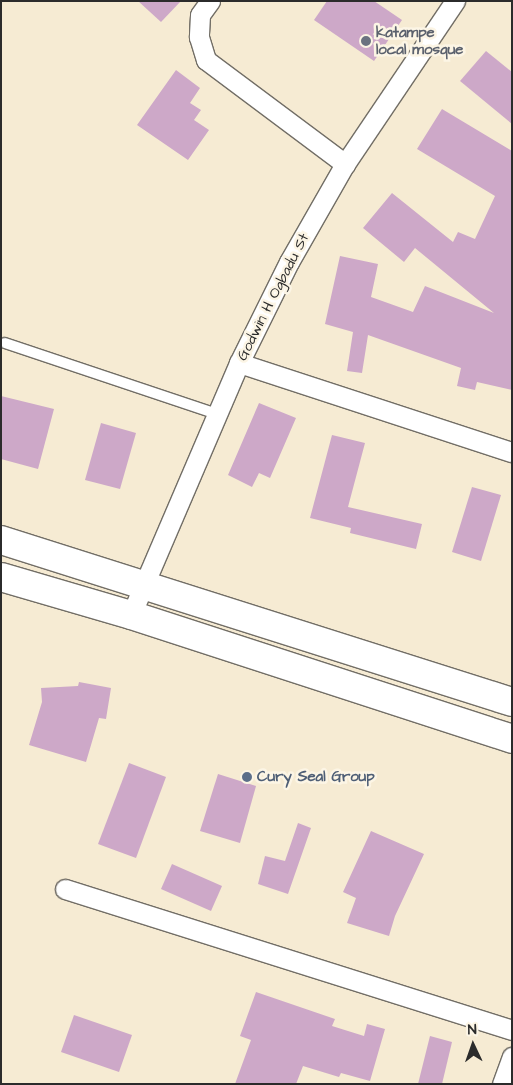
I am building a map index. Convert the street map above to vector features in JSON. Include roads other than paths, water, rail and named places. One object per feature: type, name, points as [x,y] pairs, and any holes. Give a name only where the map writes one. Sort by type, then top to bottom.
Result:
[{"type":"main road","points":[[1,540],[512,702]]},
{"type":"main road","points":[[1,577],[131,615],[512,739]]},
{"type":"street","points":[[210,1],[200,15],[199,37],[206,60],[345,164]]},
{"type":"street","name":"Godwin H Ogbadu St","points":[[131,615],[239,363],[289,262],[345,164],[455,1]]},
{"type":"street","points":[[239,363],[512,452]]},
{"type":"street","points":[[65,889],[512,1030]]},
{"type":"street","points":[[502,1084],[512,1057]]},
{"type":"lane","points":[[5,343],[217,414]]},
{"type":"place","name":"katampe local mosque","points":[[366,41]]},
{"type":"place","name":"Cury Seal Group","points":[[247,777]]}]
